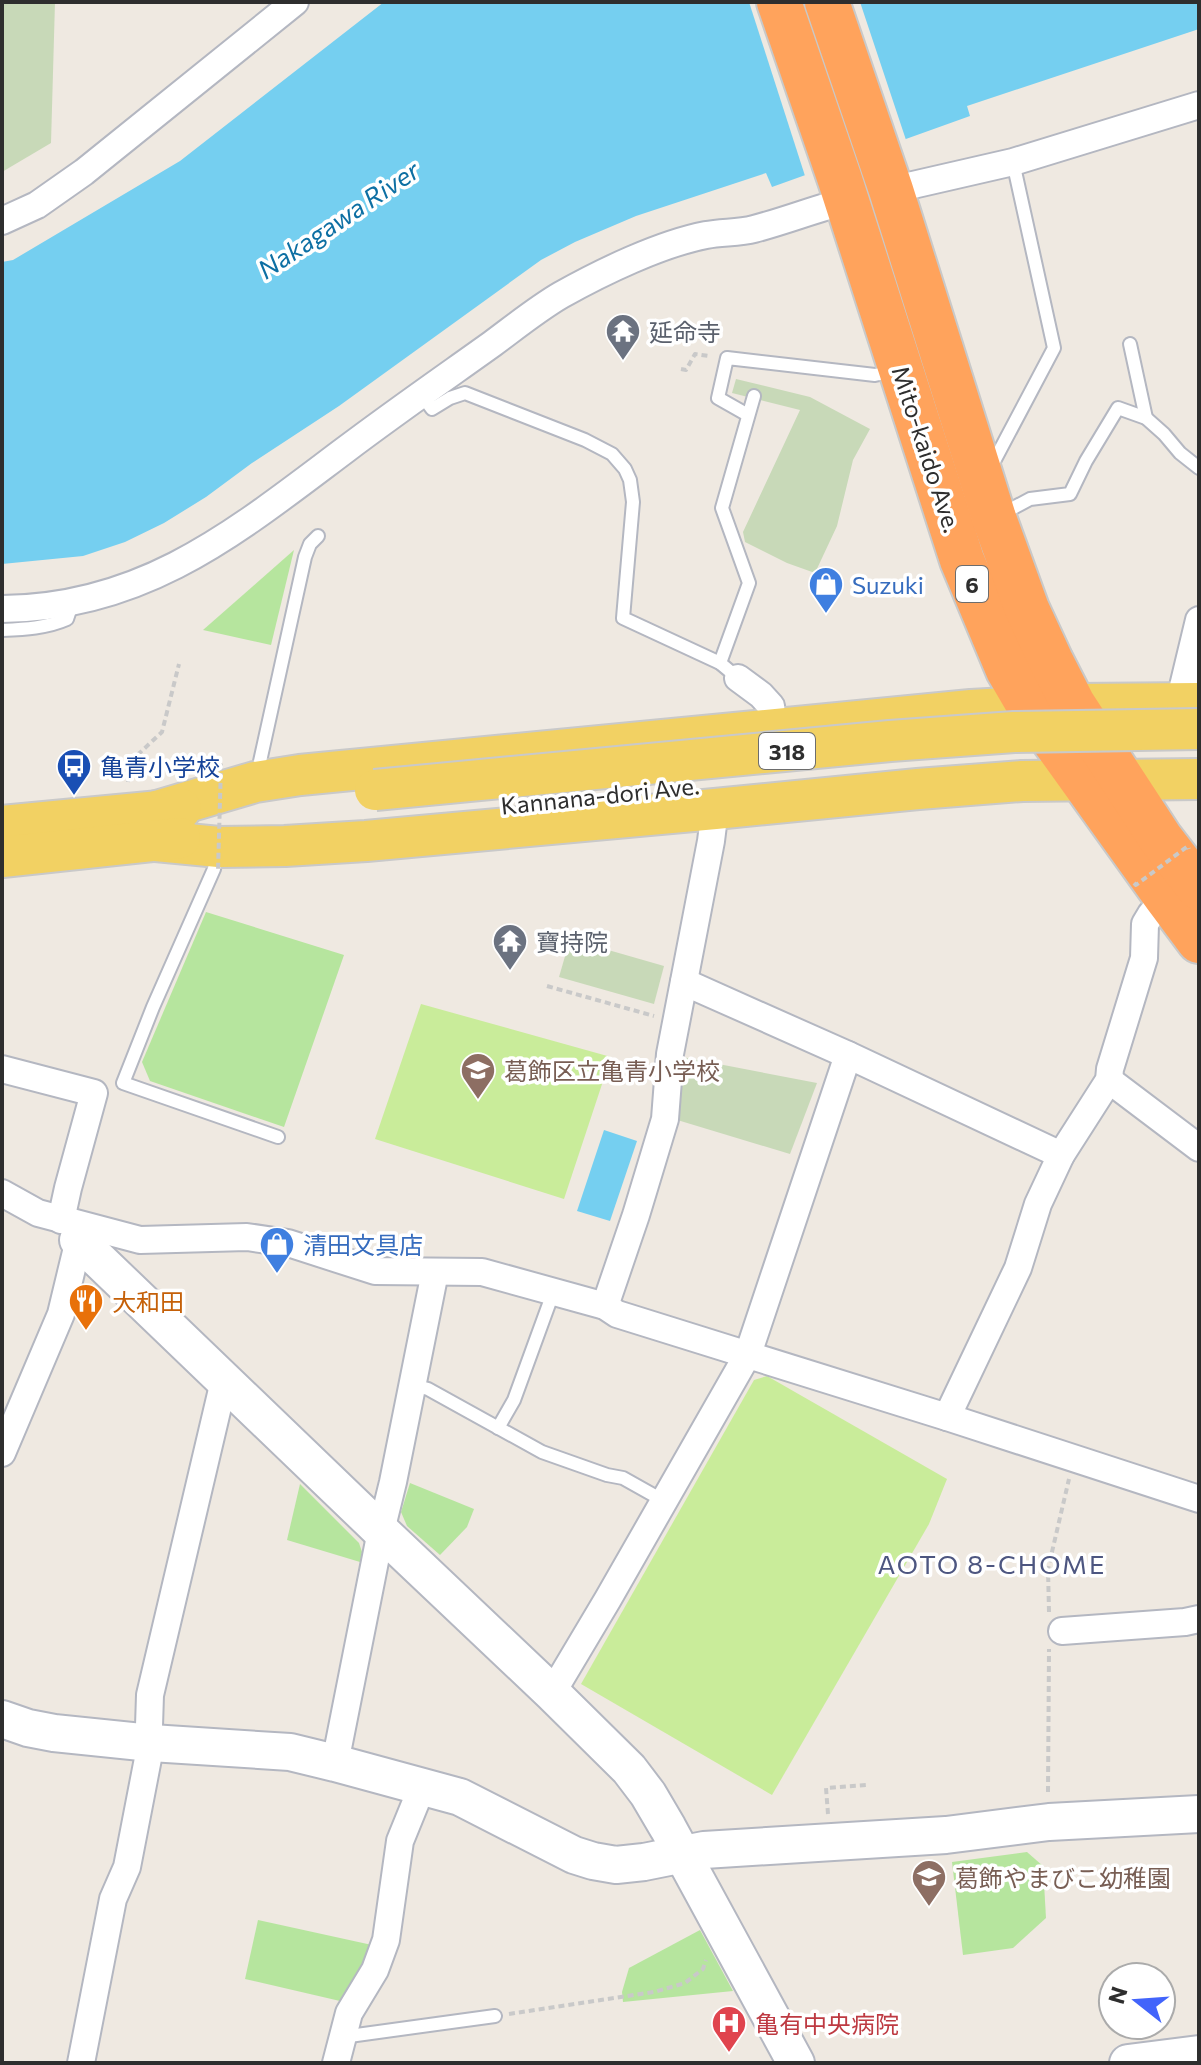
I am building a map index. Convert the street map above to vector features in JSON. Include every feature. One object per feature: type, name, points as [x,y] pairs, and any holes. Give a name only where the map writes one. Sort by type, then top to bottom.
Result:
[{"type":"highway","name":"Mito-kaido Ave.","points":[[779,2],[962,560],[1008,670],[1029,706],[1102,780],[1170,871],[1199,941]]},
{"type":"highway","name":"Mito-kaido Ave.","points":[[827,2],[1027,609],[1073,704],[1102,780],[1170,871]]},
{"type":"main road","points":[[147,814],[255,782],[300,775],[920,714],[1073,704],[1192,712]]},
{"type":"main road","name":"Kannana-dori Ave.","points":[[377,804],[906,740],[1014,732],[1192,712]]},
{"type":"main road","points":[[918,789],[952,773],[952,731],[920,714]]},
{"type":"main road","name":"Kannana-dori Ave.","points":[[2,826],[147,814],[377,804],[1018,757],[1199,756]]},
{"type":"main road","points":[[147,814],[218,859],[285,846],[918,789],[1022,781],[1199,779]]},
{"type":"main road","points":[[1170,871],[1175,800],[1199,779]]},
{"type":"main road","name":"Kannana-dori Ave.","points":[[2,857],[147,814]]},
{"type":"street","points":[[2,221],[37,205],[84,172],[295,2]]},
{"type":"street","points":[[886,178],[1013,162],[1199,105]]},
{"type":"street","points":[[2,609],[32,609],[69,602],[132,585],[189,560],[242,526],[559,296],[623,264],[705,235],[751,230],[843,190]]},
{"type":"street","points":[[1192,712],[1199,620]]},
{"type":"street","points":[[729,671],[771,706],[774,730]]},
{"type":"street","points":[[605,1306],[665,1119],[670,1054],[715,809]]},
{"type":"street","points":[[947,1417],[1018,1268],[1038,1204],[1061,1155],[1109,1080],[1144,958],[1145,924],[1170,871]]},
{"type":"street","points":[[684,982],[1061,1155]]},
{"type":"street","points":[[552,1693],[748,1354],[848,1055]]},
{"type":"street","points":[[2,1069],[94,1093],[68,1188],[74,1228],[61,1314],[2,1453]]},
{"type":"street","points":[[1109,1080],[1199,1148]]},
{"type":"street","points":[[2,1193],[74,1228],[140,1240],[247,1237],[288,1243],[375,1271],[482,1272],[605,1306],[617,1314],[1199,1499]]},
{"type":"street","points":[[74,1228],[224,1381],[629,1769],[648,1794],[682,1853],[796,2063]]},
{"type":"street","points":[[335,1763],[435,1272]]},
{"type":"street","points":[[81,2063],[113,1899],[127,1867],[151,1743],[150,1695],[224,1381]]},
{"type":"street","points":[[1062,1631],[1199,1619]]},
{"type":"street","points":[[2,1719],[54,1733],[290,1752],[460,1797],[551,1844],[593,1861],[616,1865],[704,1850],[946,1835],[1049,1822],[1199,1814]]},
{"type":"street","points":[[336,2063],[349,2013],[375,1970],[386,1940],[400,1841],[422,1787]]},
{"type":"street","points":[[1128,2063],[1199,2054]]},
{"type":"lane","points":[[1013,162],[1054,348],[989,500],[1070,494],[1118,408],[1146,418],[1199,468]]},
{"type":"lane","points":[[1130,344],[1146,418]]},
{"type":"lane","points":[[748,415],[718,398],[727,358],[875,375],[901,370]]},
{"type":"lane","points":[[421,394],[432,409],[465,393],[585,440],[612,454],[630,480],[633,502],[623,618],[729,671],[749,583],[722,508],[754,396]]},
{"type":"lane","points":[[255,782],[305,557],[310,544],[318,536]]},
{"type":"lane","points":[[2,630],[58,623],[67,619],[69,602]]},
{"type":"lane","points":[[218,859],[123,1083],[278,1137]]},
{"type":"lane","points":[[498,1428],[514,1400],[553,1293]]},
{"type":"lane","points":[[413,1385],[428,1389],[542,1452],[623,1478],[664,1501]]},
{"type":"lane","points":[[342,2037],[495,2016]]},
{"type":"path","points":[[681,369],[686,370],[695,354],[727,358]]},
{"type":"path","points":[[147,814],[131,761],[162,732],[179,664]]},
{"type":"path","points":[[209,767],[221,765],[218,859]]},
{"type":"path","points":[[1188,846],[1170,871],[1136,885],[1188,846]]},
{"type":"path","points":[[547,986],[676,1022]]},
{"type":"path","points":[[828,1818],[826,1788],[867,1785]]},
{"type":"path","points":[[495,2016],[654,1992],[685,1983],[703,1969],[708,1957]]},
{"type":"green space","points":[[2,2],[55,2],[51,143],[2,172]]},
{"type":"green space","points":[[736,379],[810,397],[870,429],[853,460],[837,526],[815,573],[745,542],[743,532],[800,410],[732,393]]},
{"type":"green space","points":[[294,550],[271,645],[203,630]]},
{"type":"green space","points":[[206,912],[344,955],[284,1127],[150,1081],[142,1062]]},
{"type":"green space","points":[[570,939],[664,966],[654,1004],[559,977]]},
{"type":"green space","points":[[421,1004],[611,1057],[564,1199],[375,1139]]},
{"type":"green space","points":[[682,1057],[817,1083],[790,1154],[674,1119]]},
{"type":"green space","points":[[767,1376],[947,1479],[929,1524],[772,1795],[581,1684],[754,1380]]},
{"type":"green space","points":[[410,1483],[474,1509],[467,1527],[440,1555],[407,1526],[401,1512]]},
{"type":"green space","points":[[300,1484],[359,1543],[362,1552],[360,1562],[287,1540]]},
{"type":"green space","points":[[1027,1852],[1043,1866],[1046,1918],[1013,1948],[963,1955],[952,1862]]},
{"type":"green space","points":[[258,1920],[372,1945],[365,1964],[340,2001],[245,1979]]},
{"type":"green space","points":[[700,1930],[733,1991],[623,2002],[622,1992],[629,1968]]},
{"type":"water","name":"Nakagawa River","points":[[384,2],[1199,2],[1199,29],[967,106],[970,116],[772,187],[766,173],[636,216],[575,242],[541,260],[339,406],[164,523],[125,542],[83,556],[2,564],[2,262],[13,260],[180,161]]},
{"type":"water","points":[[604,1130],[637,1141],[610,1221],[577,1211]]},
{"type":"pier","points":[[749,2],[860,2],[907,143],[806,179]]},
{"type":"place","name":"延命寺","points":[[623,362]]},
{"type":"place","name":"Suzuki","points":[[826,615]]},
{"type":"place","name":"亀青小学校","points":[[74,797]]},
{"type":"place","name":"寶持院","points":[[510,972]]},
{"type":"place","name":"葛飾区立亀青小学校","points":[[478,1101]]},
{"type":"place","name":"清田文具店","points":[[277,1275]]},
{"type":"place","name":"大和田","points":[[86,1332]]},
{"type":"place","name":"葛飾やまびこ幼稚園","points":[[929,1908]]},
{"type":"place","name":"亀有中央病院","points":[[729,2054]]},
{"type":"district","name":"AOTO 8-CHOME","points":[[992,1563]]}]
